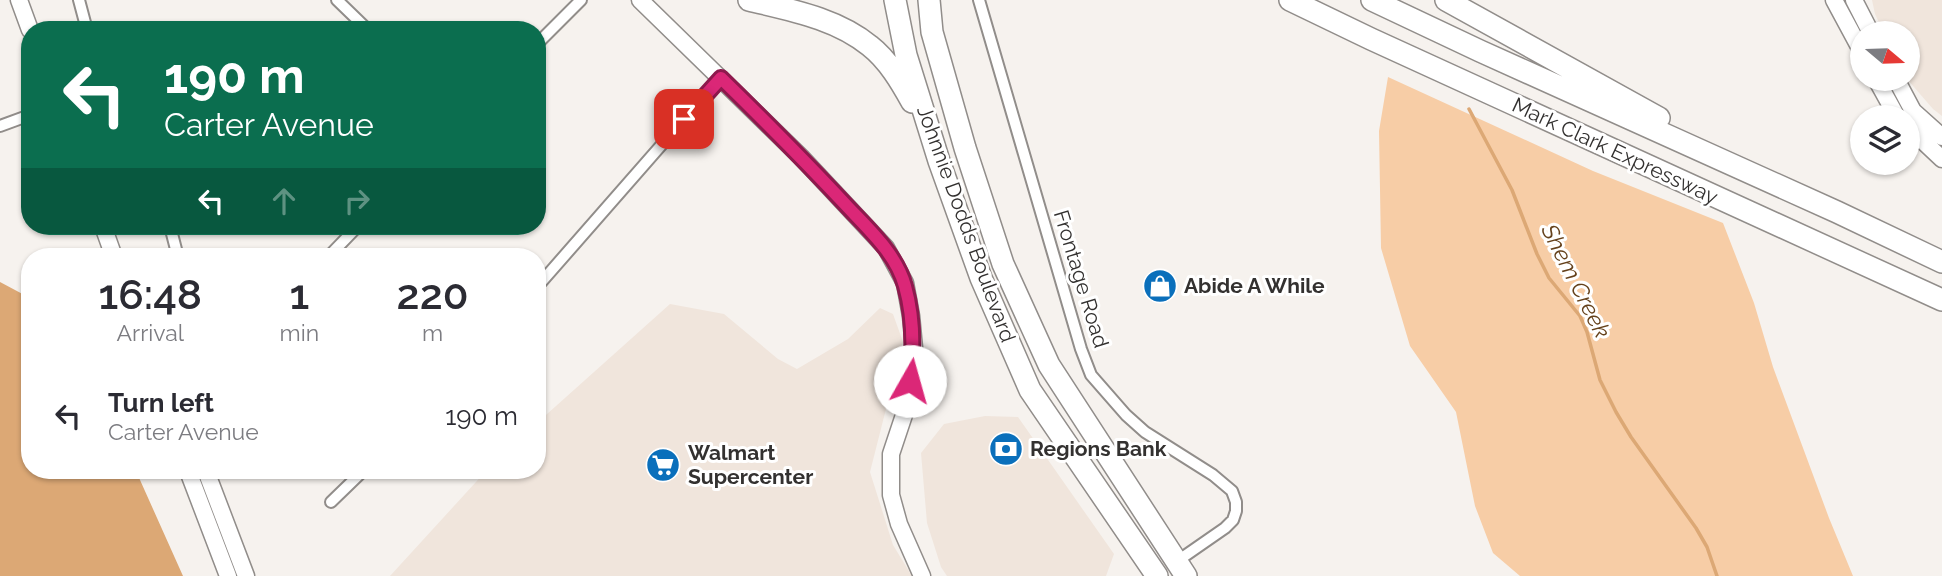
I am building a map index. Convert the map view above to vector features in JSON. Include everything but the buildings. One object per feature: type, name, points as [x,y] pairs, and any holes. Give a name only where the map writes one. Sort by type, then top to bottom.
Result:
[{"type":"highway","points":[[749,0],[823,20],[870,46],[906,90],[930,132]]},
{"type":"highway","name":"Johnnie Dodds Boulevard","points":[[895,0],[906,55],[930,132],[981,278],[1030,390],[1156,576]]},
{"type":"highway","name":"Johnnie Dodds Boulevard","points":[[929,0],[932,32],[965,148],[1003,264],[1049,365],[1182,569]]},
{"type":"highway","name":"Mark Clark Expressway","points":[[1290,0],[1942,300]]},
{"type":"highway","name":"Mark Clark Expressway","points":[[1372,0],[1942,262]]},
{"type":"highway","points":[[1446,0],[1701,141],[1837,212]]},
{"type":"street","points":[[19,0],[27,21]]},
{"type":"street","points":[[79,0],[85,21]]},
{"type":"street","points":[[337,0],[359,21]]},
{"type":"street","points":[[546,35],[581,0]]},
{"type":"street","points":[[640,0],[801,157],[886,248],[905,283],[914,348],[904,415],[891,454],[891,495],[899,524],[922,576]]},
{"type":"street","name":"Frontage Road","points":[[979,0],[1081,349],[1091,375],[1126,415],[1145,432],[1213,475],[1233,491],[1236,502],[1233,520],[1182,569]]},
{"type":"street","points":[[1834,0],[1850,30]]},
{"type":"street","points":[[1854,0],[1865,21]]},
{"type":"street","points":[[546,277],[721,78]]},
{"type":"street","points":[[1902,91],[1913,111],[1942,136]]},
{"type":"street","points":[[0,126],[21,118]]},
{"type":"street","points":[[1920,138],[1942,159]]},
{"type":"street","points":[[337,248],[350,235]]},
{"type":"street","points":[[191,479],[228,576]]},
{"type":"street","points":[[209,479],[246,576]]},
{"type":"street","points":[[331,502],[355,479]]},
{"type":"street","points":[[1156,576],[1182,569]]},
{"type":"shaded area","points":[[1872,0],[1942,0],[1942,116],[1917,91],[1920,91],[1920,21],[1878,21]]},
{"type":"shaded area","points":[[1388,77],[1593,171],[1723,223],[1754,303],[1773,367],[1853,576],[1520,576],[1493,553],[1475,506],[1456,412],[1410,346],[1381,248],[1379,131]]},
{"type":"shaded area","points":[[0,282],[21,293],[21,479],[140,479],[183,576],[0,576]]},
{"type":"shaded area","points":[[670,304],[724,314],[778,359],[797,369],[848,339],[880,308],[893,314],[903,342],[870,472],[893,545],[912,576],[390,576],[479,479],[546,479],[546,415]]},
{"type":"shaded area","points":[[985,416],[1018,417],[1114,554],[1106,576],[947,576],[941,567],[927,523],[921,453],[944,424]]},
{"type":"waterway","name":"Shem Creek","points":[[1469,109],[1512,190],[1549,278],[1580,316],[1600,380],[1616,412],[1696,528],[1707,547],[1717,576]]},
{"type":"place","name":"Abide A While","points":[[1160,286]]},
{"type":"place","name":"Regions Bank","points":[[1006,449]]},
{"type":"place","name":"Walmart Supercenter","points":[[663,465]]},
{"type":"route","points":[[684,119],[721,78],[801,157],[886,248],[905,283],[911,316],[914,348],[910,381]]}]
